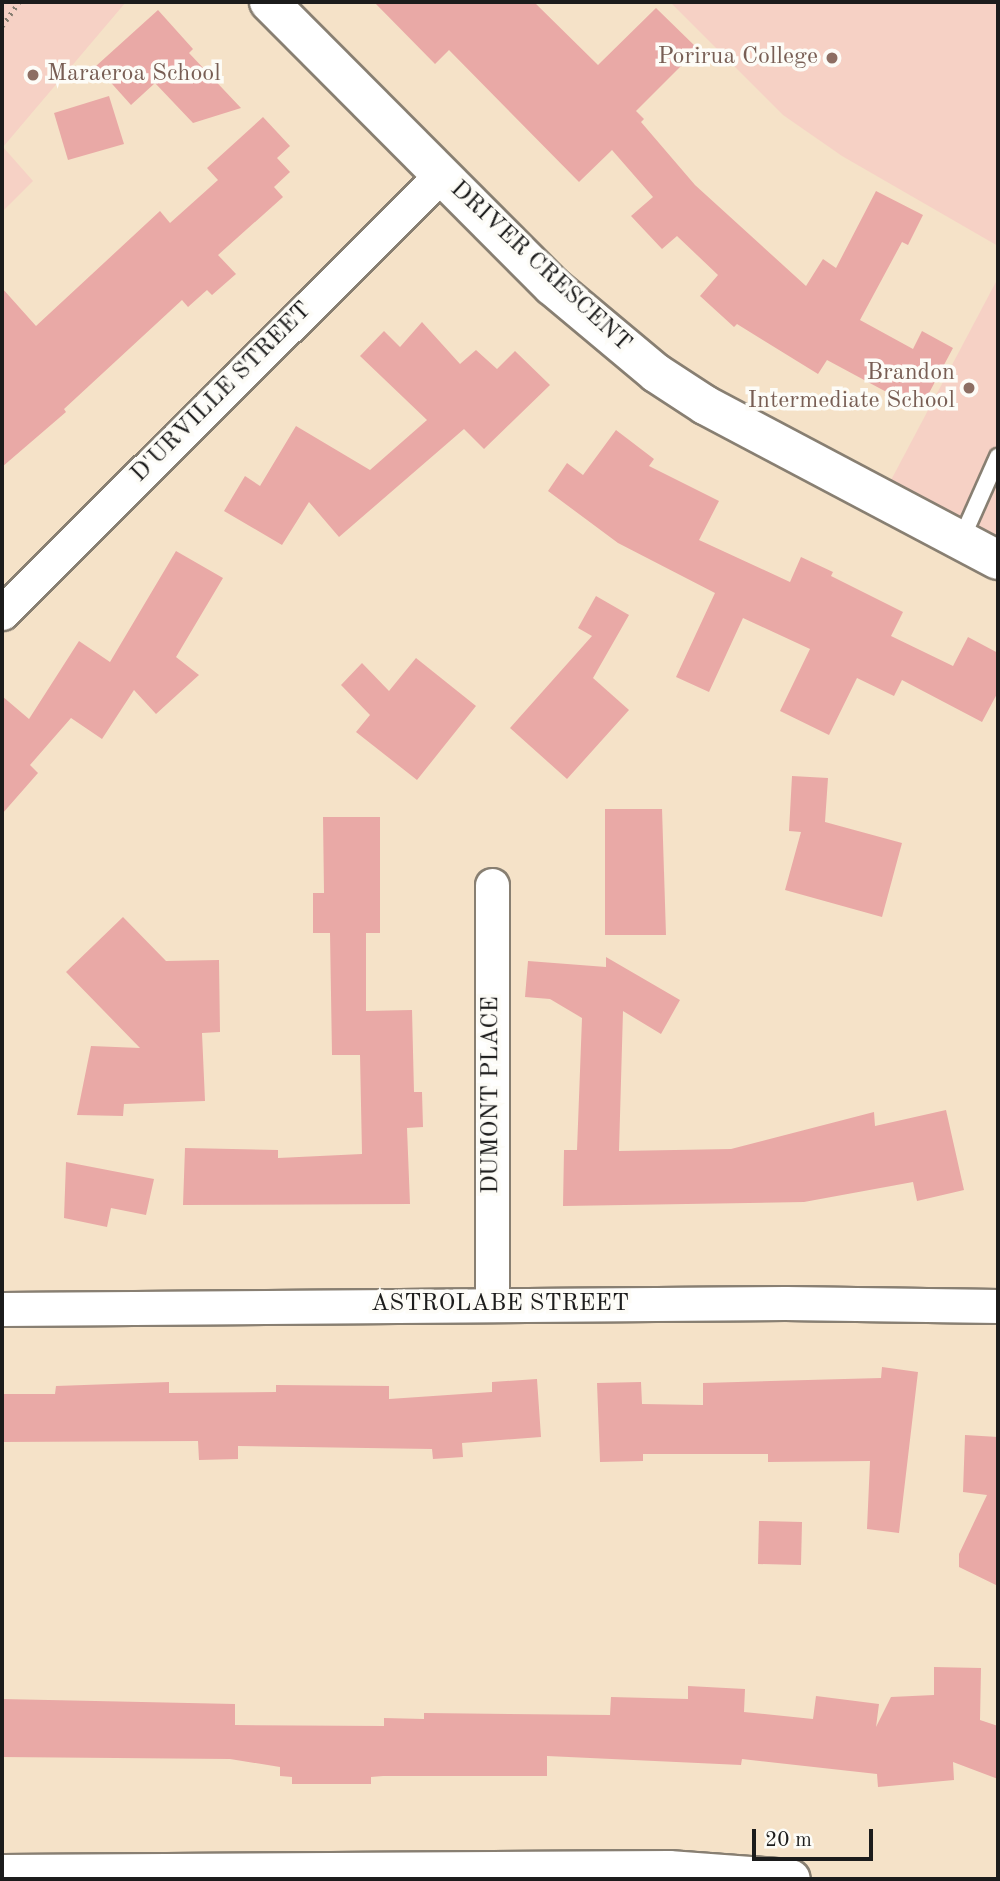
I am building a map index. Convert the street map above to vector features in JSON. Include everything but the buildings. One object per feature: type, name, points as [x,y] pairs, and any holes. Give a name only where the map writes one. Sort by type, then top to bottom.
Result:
[{"type":"street","name":"DRIVER CRESCENT","points":[[269,2],[552,286],[656,373],[717,412],[998,560]]},
{"type":"street","name":"D'URVILLE STREET","points":[[2,612],[442,174]]},
{"type":"street","name":"DUMONT PLACE","points":[[492,886],[492,1304]]},
{"type":"street","name":"ASTROLABE STREET","points":[[2,1309],[492,1304],[998,1306]]},
{"type":"street","points":[[2,1874],[669,1870],[791,1879]]},
{"type":"lane","points":[[961,540],[998,457]]},
{"type":"path","points":[[2,26],[19,2]]},
{"type":"shaded area","name":"Maraeroa School","points":[[2,2],[126,2],[3,147],[33,181],[2,212]]},
{"type":"shaded area","name":"Porirua College","points":[[670,2],[998,2],[998,246],[842,156],[783,115]]},
{"type":"shaded area","name":"Brandon Intermediate School","points":[[998,278],[998,560],[881,499]]},
{"type":"place","name":"Porirua College","points":[[832,58]]},
{"type":"place","name":"Maraeroa School","points":[[33,75]]},
{"type":"place","name":"Brandon Intermediate School","points":[[969,388]]}]
